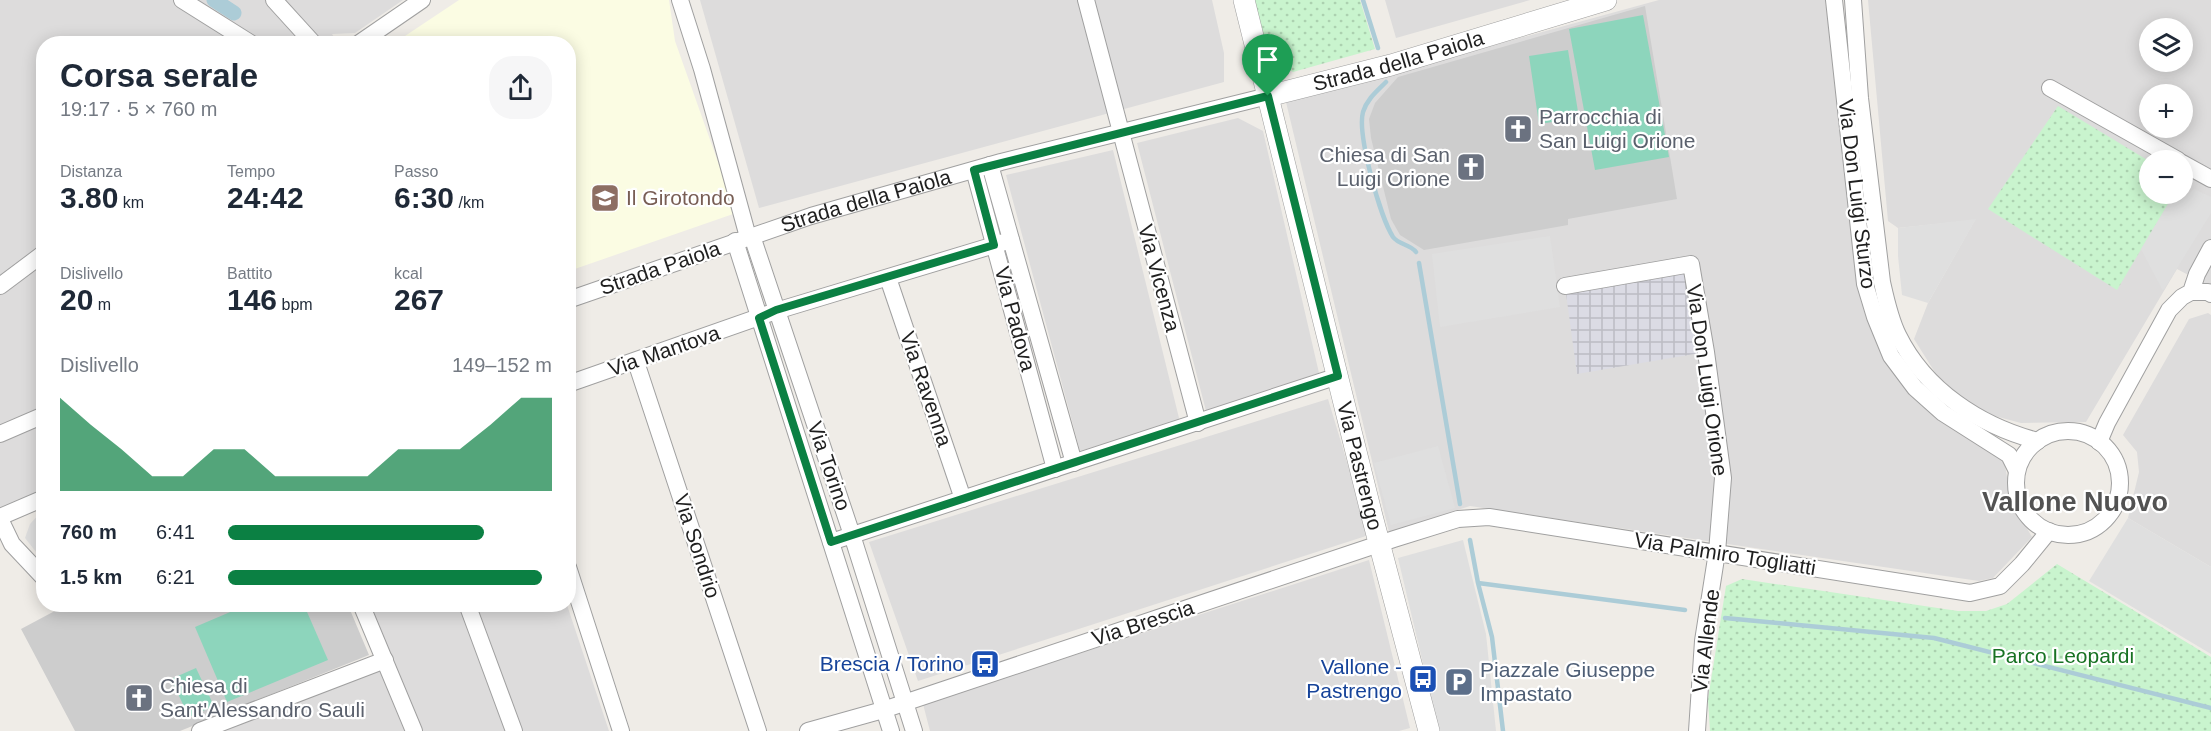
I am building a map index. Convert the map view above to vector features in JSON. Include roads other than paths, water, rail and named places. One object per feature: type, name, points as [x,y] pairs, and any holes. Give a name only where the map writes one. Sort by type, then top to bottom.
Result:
[{"type":"street","points":[[182,0],[239,36]]},
{"type":"street","points":[[274,0],[307,36]]},
{"type":"street","points":[[370,36],[422,0]]},
{"type":"street","points":[[680,0],[726,151],[745,238]]},
{"type":"street","points":[[1086,0],[1120,133]]},
{"type":"street","name":"Via Pastrengo","points":[[1244,0],[1429,731]]},
{"type":"street","name":"Strada della Paiola","points":[[745,238],[811,216],[982,168],[1391,65],[1606,0]]},
{"type":"street","name":"Via Don Luigi Sturzo","points":[[1834,0],[1865,284],[1875,317],[1891,356],[1915,388],[1943,413],[2009,455],[2017,471]]},
{"type":"street","name":"Via Don Luigi Sturzo","points":[[1853,0],[1860,99],[1882,282],[1898,335],[1912,358],[1933,384],[1990,424],[2038,441]]},
{"type":"street","points":[[2050,88],[2160,150]]},
{"type":"street","name":"Via Vicenza","points":[[1120,133],[1198,423]]},
{"type":"street","name":"Via Padova","points":[[982,168],[1011,240],[1074,463]]},
{"type":"street","name":"Via Padova","points":[[982,168],[994,245],[1056,469]]},
{"type":"street","points":[[2193,169],[2211,179]]},
{"type":"street","name":"Strada Paiola","points":[[576,297],[745,238]]},
{"type":"street","name":"Via Torino","points":[[745,238],[776,310],[852,535],[914,731]]},
{"type":"street","name":"Via Torino","points":[[745,238],[759,318],[891,731]]},
{"type":"street","points":[[776,310],[1011,240]]},
{"type":"street","points":[[2191,292],[2197,274],[2211,248]]},
{"type":"street","points":[[0,286],[36,259]]},
{"type":"street","name":"Via Don Luigi Orione","points":[[1565,286],[1691,264],[1711,383],[1723,478],[1717,552]]},
{"type":"street","name":"Via Ravenna","points":[[888,278],[963,499]]},
{"type":"street","points":[[2099,442],[2107,423],[2169,310],[2182,297],[2191,292],[2211,294]]},
{"type":"street","name":"Via Mantova","points":[[576,381],[636,362],[776,310]]},
{"type":"street","name":"Via Sondrio","points":[[636,362],[758,731]]},
{"type":"street","points":[[831,542],[1338,376]]},
{"type":"street","points":[[0,434],[36,418]]},
{"type":"street","points":[[2058,432],[2079,433],[2099,442],[2112,456],[2119,472],[2119,491],[2113,509],[2101,523],[2085,532],[2067,535],[2049,531],[2033,522],[2022,507],[2016,490],[2017,471],[2025,454],[2038,441],[2058,432]]},
{"type":"street","points":[[36,502],[0,518],[12,544],[36,570]]},
{"type":"street","name":"Via Palmiro Togliatti","points":[[1380,543],[1458,519],[1490,517],[1970,593],[2000,586],[2049,531]]},
{"type":"street","name":"Via Brescia","points":[[808,731],[883,710],[1380,543]]},
{"type":"street","name":"Via Allende","points":[[1697,731],[1703,641],[1717,552]]},
{"type":"street","points":[[576,592],[621,731]]},
{"type":"street","points":[[364,612],[414,731]]},
{"type":"street","points":[[470,612],[514,731]]},
{"type":"street","points":[[200,731],[385,660]]},
{"type":"waterway","points":[[214,0],[234,13]]},
{"type":"waterway","points":[[1363,0],[1378,48]]},
{"type":"waterway","points":[[1386,82],[1370,99],[1363,112],[1366,156],[1382,212],[1393,237],[1416,252]]},
{"type":"waterway","points":[[1419,263],[1460,504]]},
{"type":"waterway","points":[[1470,540],[1478,583],[1685,610]]},
{"type":"waterway","points":[[1478,583],[1492,637],[1503,731]]},
{"type":"waterway","points":[[1725,618],[1934,638],[2211,708]]},
{"type":"place","name":"Parrocchia di San Luigi Orione","points":[[1518,129]]},
{"type":"place","name":"Chiesa di San Luigi Orione","points":[[1471,167]]},
{"type":"place","name":"Il Girotondo","points":[[605,198]]},
{"type":"place","name":"Brescia / Torino","points":[[985,664]]},
{"type":"place","name":"Vallone - Pastrengo","points":[[1423,679]]},
{"type":"place","name":"Piazzale Giuseppe Impastato","points":[[1459,682]]},
{"type":"place","name":"Chiesa di Sant'Alessandro Sauli","points":[[139,698]]},
{"type":"district","name":"Vallone Nuovo","points":[[2075,502]]},
{"type":"park label","name":"Parco Leopardi","points":[[2063,656]]}]
